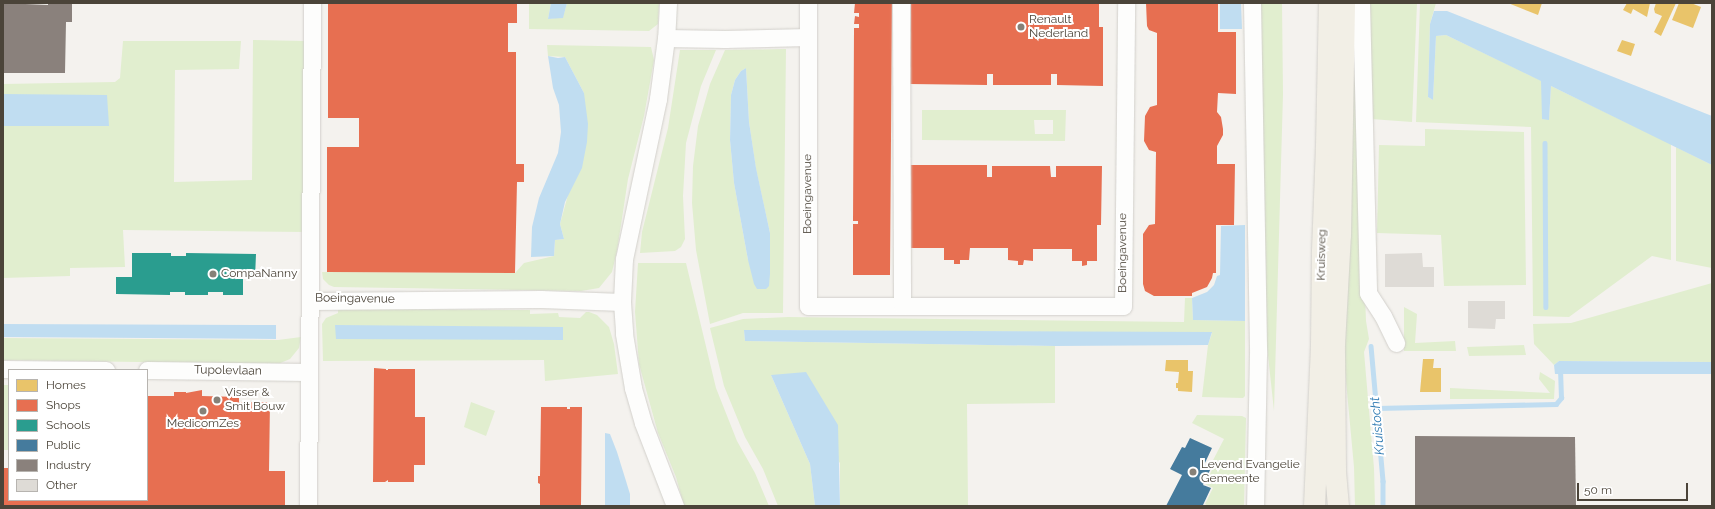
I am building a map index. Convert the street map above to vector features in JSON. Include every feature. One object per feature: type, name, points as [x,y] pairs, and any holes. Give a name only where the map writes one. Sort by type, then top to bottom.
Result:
[{"type":"main road","name":"Kruisweg","points":[[1314,506],[1321,345],[1322,250],[1329,3]]},
{"type":"main road","name":"Kruisweg","points":[[1338,506],[1335,469],[1334,344],[1340,234],[1344,3]]},
{"type":"street","name":"Boeingavenue","points":[[312,3],[310,300],[541,300],[622,302]]},
{"type":"street","points":[[668,3],[666,38],[658,100],[624,259],[622,302],[625,344],[633,388],[643,423],[675,506]]},
{"type":"street","name":"Boeingavenue","points":[[808,3],[808,306],[1123,306],[1126,3]]},
{"type":"street","points":[[901,3],[902,306]]},
{"type":"street","points":[[1252,3],[1258,354],[1255,506]]},
{"type":"street","points":[[1361,3],[1368,292],[1383,316],[1396,343]]},
{"type":"street","points":[[666,38],[724,39],[808,37]]},
{"type":"street","points":[[308,506],[308,372],[310,300]]},
{"type":"street","name":"Tupolevlaan","points":[[148,370],[308,372]]},
{"type":"green space","points":[[529,3],[551,3],[548,19],[563,17],[567,3],[659,3],[658,24],[649,31],[529,29]]},
{"type":"green space","points":[[1260,3],[1282,3],[1283,94],[1274,411],[1267,346]]},
{"type":"green space","points":[[1354,3],[1366,321],[1369,339],[1364,352],[1374,468],[1375,506],[1355,506],[1354,467],[1343,349]]},
{"type":"green space","points":[[1366,3],[1417,3],[1412,122],[1371,119]]},
{"type":"green space","points":[[1420,3],[1436,3],[1430,24],[1428,97],[1433,100],[1436,36],[1446,35],[1542,81],[1542,119],[1549,119],[1551,86],[1671,144],[1671,260],[1652,256],[1569,317],[1533,316],[1531,127],[1416,122]]},
{"type":"green space","points":[[253,40],[305,41],[306,232],[123,230],[125,267],[70,268],[70,276],[3,278],[3,84],[115,82],[120,78],[123,41],[241,41],[239,69],[175,70],[174,182],[252,180]]},
{"type":"green space","points":[[547,45],[651,47],[654,60],[644,116],[628,179],[617,251],[612,272],[599,288],[581,291],[334,287],[329,285],[323,279],[322,272],[515,273],[524,263],[554,256],[555,240],[564,239],[560,224],[569,191],[584,93],[565,57],[548,56]]},
{"type":"green space","points":[[786,49],[783,313],[743,313],[710,324],[696,250],[692,203],[693,166],[698,126],[710,84],[725,50]],"holes":[[[746,68],[749,122],[756,169],[770,233],[769,286],[748,260],[734,183],[730,140],[731,95],[735,80],[741,71]]]},
{"type":"green space","points":[[680,50],[716,50],[701,86],[686,143],[683,196],[685,239],[681,247],[675,251],[640,253],[642,232],[668,128]]},
{"type":"green space","points":[[922,110],[1066,110],[1065,141],[922,140]],"holes":[[[1034,120],[1053,120],[1053,134],[1035,134]]]},
{"type":"green space","points":[[1425,129],[1524,132],[1526,285],[1444,286],[1441,235],[1377,233],[1379,145],[1425,146]]},
{"type":"green space","points":[[1676,147],[1712,165],[1712,268],[1676,261]]},
{"type":"green space","points":[[638,263],[686,263],[716,388],[737,441],[755,473],[769,506],[684,506],[676,477],[658,433],[639,364],[635,312]]},
{"type":"green space","points":[[1712,283],[1712,362],[1559,361],[1554,365],[1534,344],[1533,324],[1571,323]]},
{"type":"green space","points":[[1185,298],[1192,298],[1193,320],[1245,321],[1245,396],[1243,398],[1202,397],[1208,345],[1212,333],[744,330],[745,341],[1055,346],[1055,403],[967,404],[968,506],[840,506],[840,463],[771,375],[810,464],[815,506],[778,506],[763,469],[745,437],[724,386],[710,328],[743,319],[788,317],[1184,322]]},
{"type":"green space","points":[[1404,307],[1417,314],[1415,343],[1455,341],[1456,351],[1404,351]]},
{"type":"green space","points":[[338,309],[530,310],[530,314],[558,313],[559,317],[580,318],[586,312],[589,312],[597,315],[609,327],[614,344],[618,374],[545,381],[544,360],[323,361],[322,324],[326,318],[338,313]]},
{"type":"green space","points":[[301,337],[299,348],[290,359],[278,364],[3,360],[3,338],[278,340]]},
{"type":"green space","points":[[1524,345],[1526,355],[1469,356],[1467,347]]},
{"type":"green space","points":[[1540,372],[1555,381],[1554,399],[1450,399],[1450,388],[1550,393],[1539,379]]},
{"type":"green space","points":[[3,385],[8,385],[8,450],[3,450]]},
{"type":"green space","points":[[471,402],[495,411],[486,436],[464,427]]},
{"type":"green space","points":[[1197,415],[1242,416],[1246,418],[1244,506],[1208,506],[1205,504],[1213,488],[1205,484],[1213,468],[1210,466],[1224,439],[1192,423]]},
{"type":"water","points":[[551,3],[567,3],[563,18],[548,19]]},
{"type":"water","points":[[1220,3],[1241,3],[1242,29],[1220,29]]},
{"type":"water","points":[[1434,11],[1447,11],[1712,116],[1712,165],[1551,86],[1549,120],[1542,119],[1541,81],[1446,35],[1436,36],[1433,100],[1428,97],[1430,24]]},
{"type":"water","points":[[548,56],[558,58],[565,57],[584,93],[588,124],[587,142],[582,168],[565,202],[560,224],[564,239],[555,240],[554,256],[531,257],[532,227],[539,198],[558,153],[561,132],[559,105],[553,88]]},
{"type":"water","points":[[746,68],[749,122],[756,168],[770,233],[770,274],[769,286],[766,289],[757,289],[754,284],[748,260],[734,183],[730,140],[731,95],[735,80],[741,71]]},
{"type":"water","points":[[3,94],[107,95],[109,126],[3,126]]},
{"type":"water","points":[[1245,225],[1245,321],[1193,320],[1192,298],[1207,292],[1214,285],[1217,276],[1220,275],[1221,226]]},
{"type":"water","points":[[3,324],[276,325],[276,339],[3,337]]},
{"type":"water","points":[[335,325],[563,327],[563,340],[336,339]]},
{"type":"water","points":[[744,330],[1212,332],[1208,345],[1055,346],[745,341]]},
{"type":"water","points":[[1559,361],[1712,362],[1712,374],[1555,374],[1554,365]]},
{"type":"water","points":[[806,372],[838,425],[840,506],[815,506],[810,464],[771,375]]},
{"type":"water","points":[[605,433],[610,434],[617,452],[630,494],[630,506],[605,506]]},
{"type":"building: Homes","points":[[1508,3],[1542,3],[1538,15]]},
{"type":"building: Homes","points":[[1627,3],[1650,3],[1647,17],[1633,9],[1631,14],[1623,10]]},
{"type":"building: Homes","points":[[1656,3],[1676,3],[1661,36],[1654,32],[1662,16],[1655,13],[1654,9]]},
{"type":"building: Homes","points":[[1679,3],[1691,3],[1701,7],[1693,28],[1672,20]]},
{"type":"building: Homes","points":[[1622,40],[1635,44],[1631,56],[1617,51]]},
{"type":"building: Homes","points":[[1423,359],[1434,359],[1433,368],[1441,368],[1441,392],[1420,392]]},
{"type":"building: Homes","points":[[1166,360],[1188,360],[1188,371],[1193,371],[1192,392],[1178,391],[1178,388],[1176,388],[1176,383],[1178,383],[1179,372],[1165,371]]},
{"type":"building: Shops","points":[[328,3],[517,3],[517,23],[508,23],[508,52],[516,52],[516,164],[524,164],[524,182],[517,182],[515,273],[327,272],[327,147],[359,147],[359,118],[328,118]]},
{"type":"building: Shops","points":[[855,3],[892,3],[890,275],[853,275],[853,224],[858,224],[858,221],[853,221],[854,28],[859,28],[859,24],[854,24],[855,16],[859,17],[859,13],[854,13]]},
{"type":"building: Shops","points":[[911,3],[1099,3],[1099,27],[1103,27],[1103,86],[1057,85],[1057,74],[1051,74],[1051,85],[993,85],[993,74],[987,74],[987,85],[910,84]]},
{"type":"building: Shops","points":[[1146,3],[1218,3],[1218,32],[1236,32],[1236,94],[1218,93],[1217,112],[1221,117],[1223,135],[1217,146],[1217,164],[1235,164],[1234,225],[1216,225],[1216,273],[1213,273],[1207,287],[1192,293],[1192,296],[1154,296],[1145,291],[1143,284],[1143,234],[1149,225],[1155,224],[1156,152],[1149,150],[1144,141],[1145,116],[1150,107],[1157,105],[1157,33],[1149,30],[1147,26]]},
{"type":"building: Shops","points":[[909,165],[987,165],[987,177],[992,177],[992,166],[1050,166],[1051,177],[1056,177],[1056,166],[1102,166],[1101,225],[1097,225],[1097,261],[1087,261],[1087,265],[1082,266],[1082,261],[1072,261],[1072,249],[1033,249],[1033,261],[1024,260],[1023,265],[1018,265],[1018,261],[1008,260],[1008,248],[970,248],[969,260],[960,260],[960,264],[954,264],[954,260],[944,260],[944,248],[908,248]]},
{"type":"building: Shops","points":[[374,368],[386,370],[415,369],[415,417],[425,417],[425,465],[414,465],[414,482],[388,482],[388,480],[385,482],[373,482]]},
{"type":"building: Shops","points":[[202,390],[202,396],[239,397],[239,402],[270,402],[269,471],[285,471],[285,506],[3,506],[3,468],[8,468],[8,501],[148,501],[148,396],[174,396],[174,392],[186,393]]},
{"type":"building: Shops","points":[[541,407],[567,407],[567,409],[570,409],[570,407],[582,407],[581,505],[540,506],[540,484],[538,483],[538,476],[540,476]]},
{"type":"building: Schools","points":[[132,253],[171,253],[171,256],[186,256],[186,253],[256,254],[255,278],[243,278],[243,295],[223,295],[223,292],[208,292],[208,295],[185,295],[185,292],[170,292],[170,295],[116,294],[116,277],[132,277]]},
{"type":"building: Public","name":"Levend Evangelie Gemeente","points":[[1190,438],[1212,448],[1204,465],[1211,468],[1203,485],[1211,488],[1203,505],[1206,506],[1166,506],[1182,475],[1170,469],[1182,447],[1185,448]]},
{"type":"building: Industry","points":[[3,3],[48,5],[48,3],[72,3],[72,22],[66,22],[65,73],[3,73]]},
{"type":"building: Industry","points":[[1415,436],[1575,437],[1576,506],[1415,506]]},
{"type":"building: Other","points":[[1422,253],[1423,267],[1434,267],[1434,287],[1385,287],[1385,254]]},
{"type":"building: Other","points":[[1468,301],[1505,301],[1505,319],[1496,319],[1495,329],[1468,328]]},
{"type":"waterway","points":[[1545,143],[1546,307]]},
{"type":"waterway","name":"Kruistocht","points":[[1371,346],[1383,481],[1383,506]]},
{"type":"waterway","points":[[1377,408],[1556,404],[1561,398],[1560,374]]},
{"type":"place","name":"Renault Nederland","points":[[1021,27]]},
{"type":"place","name":"CompaNanny","points":[[213,274]]},
{"type":"place","name":"Visser & Smit Bouw","points":[[217,400]]},
{"type":"place","name":"MedicomZes","points":[[203,411]]},
{"type":"place","name":"Levend Evangelie Gemeente","points":[[1193,472]]}]
